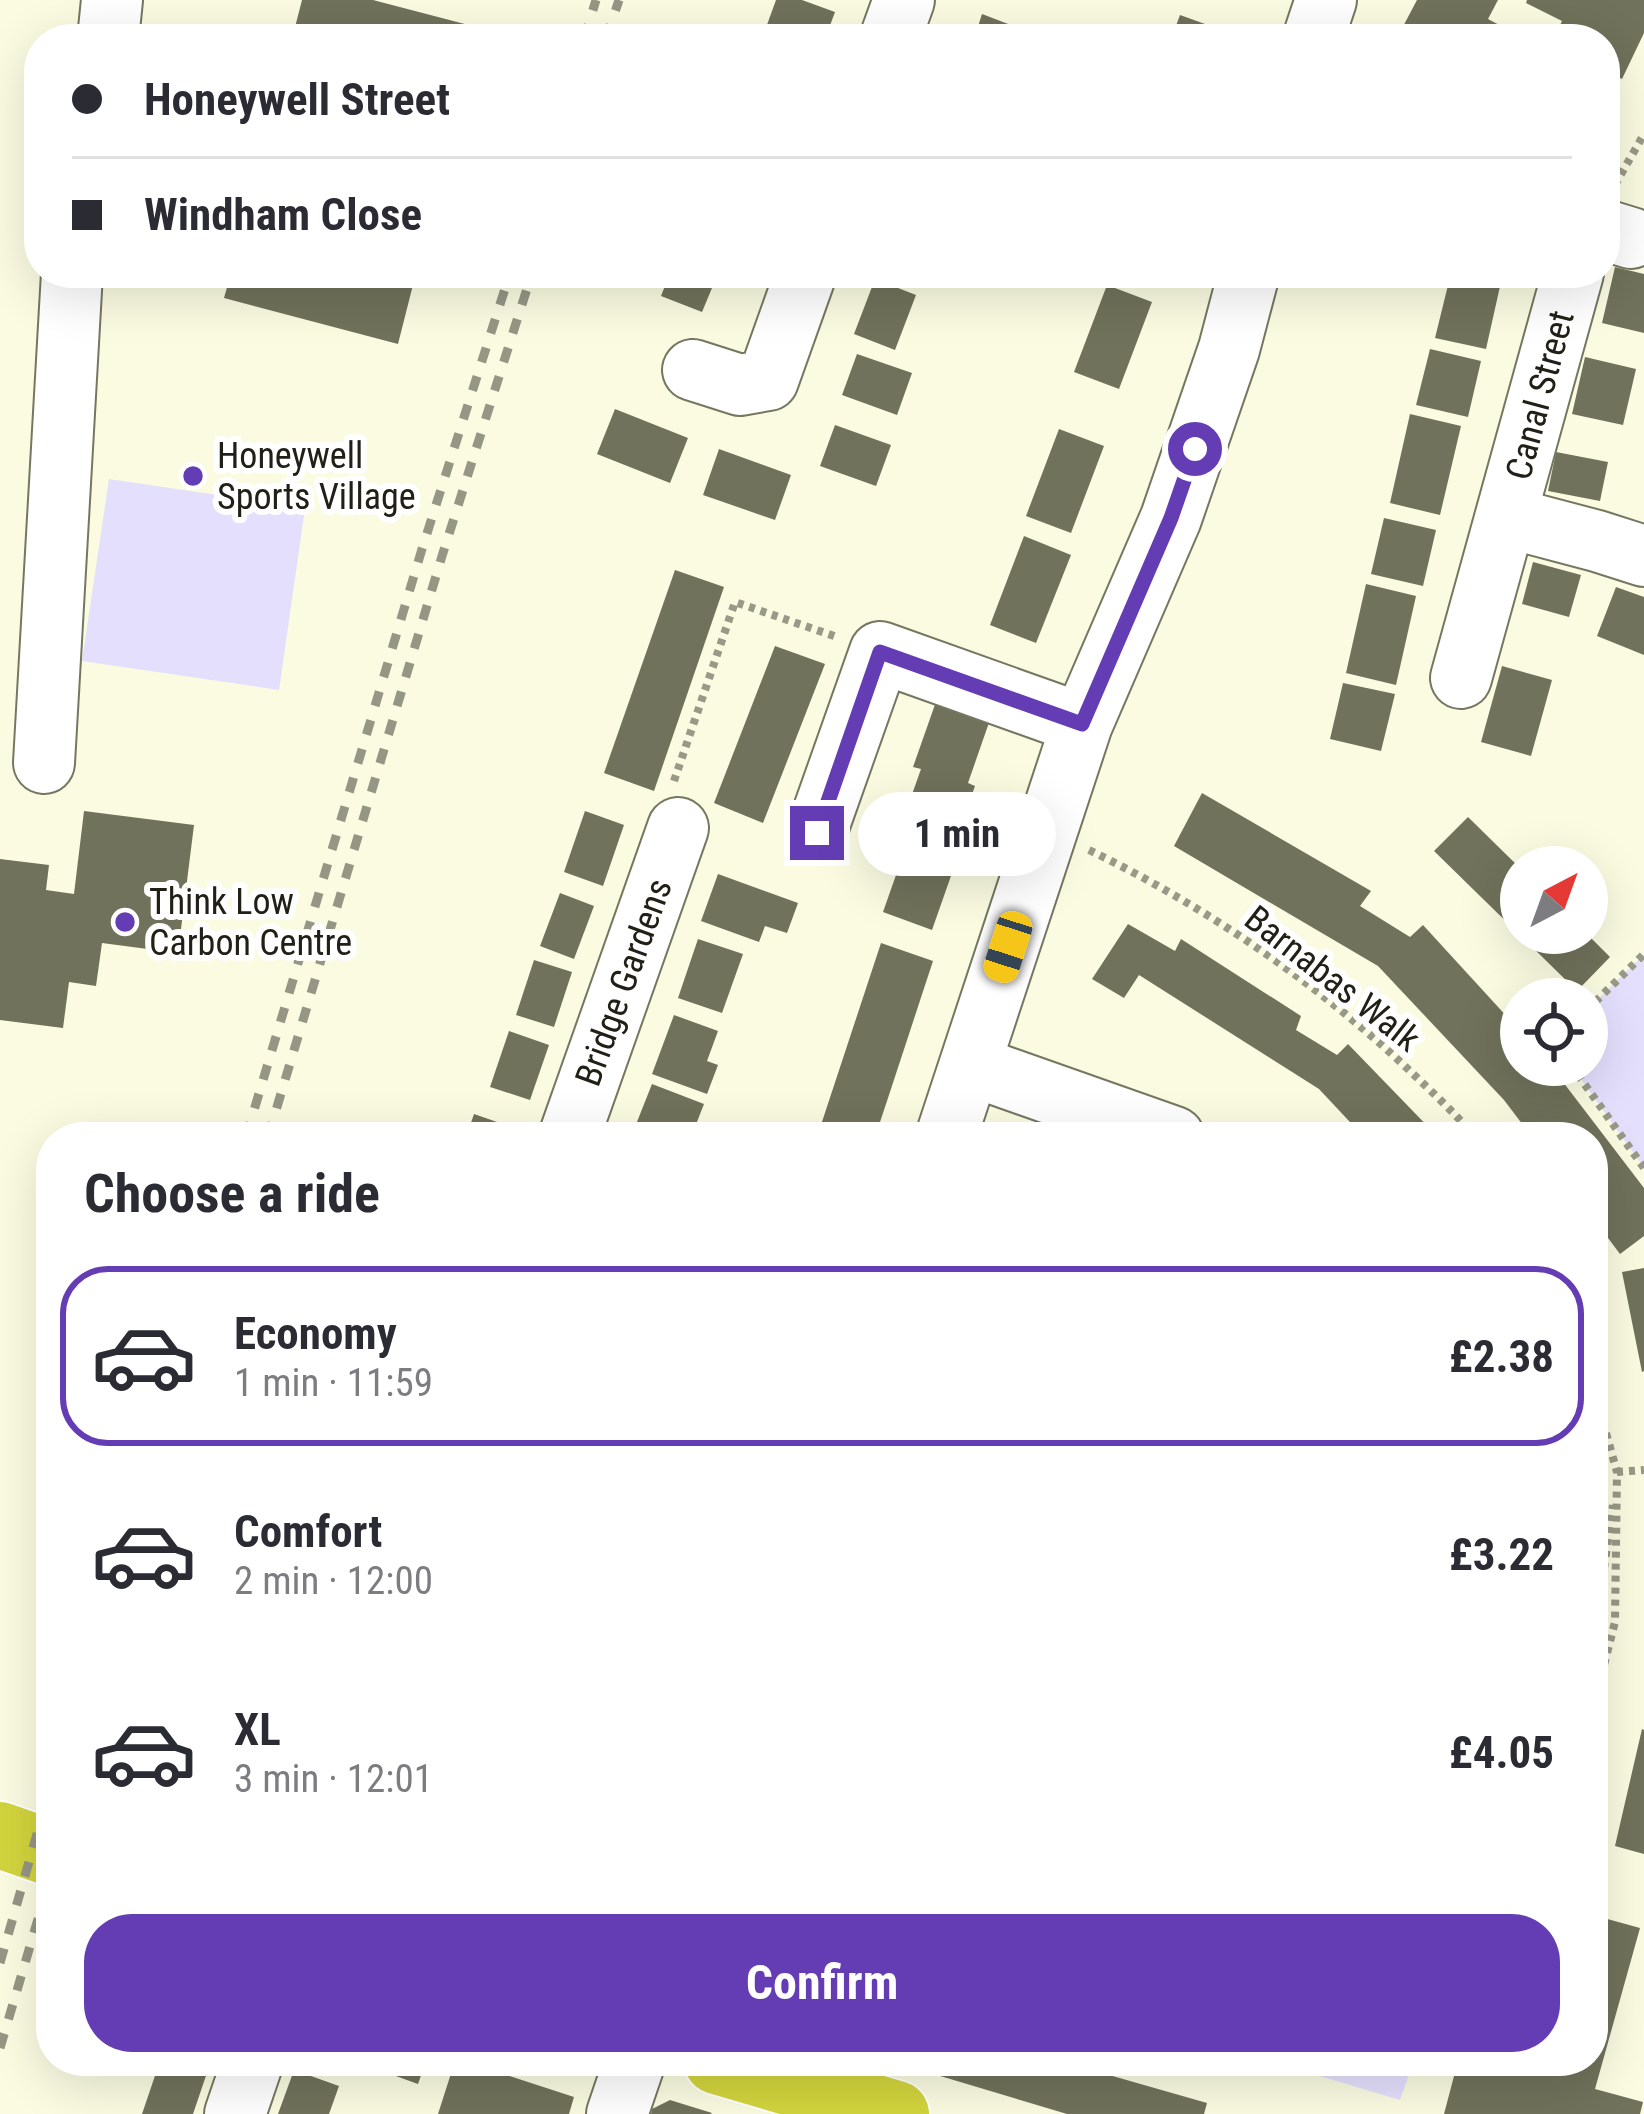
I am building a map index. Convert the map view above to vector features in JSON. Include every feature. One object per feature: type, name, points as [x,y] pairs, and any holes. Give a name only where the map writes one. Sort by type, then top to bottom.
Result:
[{"type":"highway","points":[[0,1835],[36,1848]]},
{"type":"highway","points":[[768,2076],[896,2114]]},
{"type":"street","points":[[44,763],[71,288]]},
{"type":"street","points":[[693,370],[740,385],[768,380],[801,288]]},
{"type":"street","points":[[951,1122],[1082,724],[1171,518],[1245,288]]},
{"type":"street","name":"Canal Street","points":[[1461,678],[1569,288]]},
{"type":"street","name":"Canal Street","points":[[1505,518],[1644,556]]},
{"type":"street","points":[[817,833],[880,652],[1082,724]]},
{"type":"street","name":"Bridge Gardens","points":[[573,1122],[678,827]]},
{"type":"street","points":[[970,1065],[1132,1122]]},
{"type":"street","points":[[235,2114],[248,2076]]},
{"type":"street","points":[[617,2114],[630,2076]]},
{"type":"path","points":[[1620,208],[1644,134]]},
{"type":"path","points":[[678,827],[660,820],[735,602],[880,652]]},
{"type":"path","name":"Barnabas Walk","points":[[1145,877],[1285,967],[1370,1033],[1463,1122]]},
{"type":"path","points":[[1608,989],[1644,954]]},
{"type":"path","points":[[1586,1086],[1644,1168]]},
{"type":"path","points":[[1608,1440],[1617,1472],[1615,1622],[1608,1649]]},
{"type":"path","points":[[1617,1472],[1644,1470]]},
{"type":"path","points":[[1608,1538],[1617,1472]]},
{"type":"shaded area","points":[[109,479],[305,508],[279,690],[82,661]]},
{"type":"shaded area","points":[[1644,954],[1644,1168],[1586,1086],[1608,1086],[1608,989]]},
{"type":"shaded area","points":[[1319,2076],[1409,2076],[1400,2100]]},
{"type":"building","points":[[302,0],[373,0],[465,24],[296,24]]},
{"type":"building","points":[[776,0],[802,0],[835,12],[831,24],[767,24]]},
{"type":"building","points":[[1417,0],[1498,0],[1488,19],[1497,24],[1404,24]]},
{"type":"building","points":[[1644,0],[1644,33],[1622,79],[1620,24],[1560,24],[1526,3]]},
{"type":"building","points":[[982,14],[1008,24],[979,24]]},
{"type":"building","points":[[1180,15],[1205,24],[1177,24]]},
{"type":"building","points":[[1620,268],[1644,274],[1644,333],[1602,323],[1610,288],[1620,288]]},
{"type":"building","points":[[227,288],[412,288],[398,344],[224,298]]},
{"type":"building","points":[[664,288],[712,288],[702,312],[661,296]]},
{"type":"building","points":[[872,288],[898,288],[916,295],[895,350],[854,334]]},
{"type":"building","points":[[1106,288],[1152,302],[1119,389],[1074,372]]},
{"type":"building","points":[[1447,288],[1500,288],[1486,349],[1435,338]]},
{"type":"building","points":[[1430,349],[1481,361],[1468,417],[1416,405]]},
{"type":"building","points":[[857,354],[912,373],[897,415],[842,395]]},
{"type":"building","points":[[1585,357],[1636,369],[1623,425],[1572,414]]},
{"type":"building","points":[[615,409],[688,438],[670,483],[597,454]]},
{"type":"building","points":[[1410,414],[1461,426],[1440,515],[1390,503]]},
{"type":"building","points":[[835,425],[891,445],[876,486],[820,466]]},
{"type":"building","points":[[1059,429],[1104,446],[1071,533],[1026,516]]},
{"type":"building","points":[[719,449],[791,475],[775,520],[703,495]]},
{"type":"building","points":[[1556,452],[1608,462],[1600,501],[1548,491]]},
{"type":"building","points":[[1384,518],[1436,530],[1423,586],[1371,574]]},
{"type":"building","points":[[1024,536],[1071,555],[1036,643],[990,625]]},
{"type":"building","points":[[1533,562],[1581,575],[1569,617],[1522,604]]},
{"type":"building","points":[[675,570],[724,587],[654,791],[604,773]]},
{"type":"building","points":[[1366,584],[1416,596],[1396,685],[1346,673]]},
{"type":"building","points":[[1616,587],[1644,597],[1644,655],[1597,636]]},
{"type":"building","points":[[775,646],[825,664],[763,823],[714,803]]},
{"type":"building","points":[[1502,666],[1552,680],[1531,756],[1481,742]]},
{"type":"building","points":[[1343,683],[1395,694],[1381,751],[1330,739]]},
{"type":"building","points":[[938,696],[992,714],[968,783],[975,786],[951,853],[958,856],[932,930],[883,912],[909,838],[898,834],[921,769],[913,767]]},
{"type":"building","points":[[1202,793],[1371,891],[1360,906],[1410,937],[1423,925],[1500,1009],[1500,1086],[1566,1086],[1594,1122],[1521,1122],[1378,966],[1174,846]]},
{"type":"building","points":[[84,811],[194,825],[178,953],[102,943],[96,986],[69,982],[63,1028],[0,1020],[0,859],[49,865],[46,890],[74,894]]},
{"type":"building","points":[[585,811],[624,825],[603,886],[564,872]]},
{"type":"building","points":[[1468,817],[1500,848],[1500,916],[1434,851]]},
{"type":"building","points":[[718,874],[798,903],[787,933],[765,926],[759,942],[701,921]]},
{"type":"building","points":[[560,893],[594,906],[574,959],[540,946]]},
{"type":"building","points":[[1128,924],[1175,951],[1181,939],[1301,1016],[1296,1030],[1337,1055],[1348,1044],[1423,1122],[1350,1122],[1319,1089],[1139,975],[1124,998],[1092,979]]},
{"type":"building","points":[[698,939],[743,954],[722,1013],[678,998]]},
{"type":"building","points":[[881,943],[933,961],[880,1122],[822,1122]]},
{"type":"building","points":[[1539,954],[1610,957],[1590,978],[1564,978]]},
{"type":"building","points":[[534,960],[572,972],[554,1027],[516,1015]]},
{"type":"building","points":[[674,1015],[718,1031],[707,1061],[718,1065],[707,1094],[652,1074]]},
{"type":"building","points":[[509,1031],[549,1045],[530,1100],[490,1087]]},
{"type":"building","points":[[652,1084],[704,1104],[697,1122],[637,1122]]},
{"type":"building","points":[[474,1114],[497,1122],[471,1122]]},
{"type":"building","points":[[1608,1141],[1644,1188],[1644,1236],[1620,1254],[1608,1238]]},
{"type":"building","points":[[1644,1268],[1644,1371],[1642,1372],[1622,1272]]},
{"type":"building","points":[[1644,1730],[1644,1854],[1615,1846]]},
{"type":"building","points":[[1608,1919],[1640,1928],[1608,2042]]},
{"type":"building","points":[[155,2076],[206,2076],[193,2114],[142,2114]]},
{"type":"building","points":[[292,2076],[311,2076],[339,2086],[329,2114],[278,2114]]},
{"type":"building","points":[[396,2076],[421,2076],[418,2084]]},
{"type":"building","points":[[450,2076],[510,2076],[574,2097],[569,2114],[438,2114]]},
{"type":"building","points":[[940,2076],[1112,2076],[1207,2103],[1204,2114],[1067,2114]]},
{"type":"building","points":[[1454,2076],[1599,2076],[1595,2089],[1643,2102],[1640,2114],[1444,2114]]},
{"type":"building","points":[[670,2100],[712,2113],[651,2114]]},
{"type":"railway","points":[[589,24],[596,0]]},
{"type":"railway","points":[[611,24],[619,0]]},
{"type":"railway","points":[[250,1122],[505,288]]},
{"type":"railway","points":[[272,1122],[527,288]]},
{"type":"railway","points":[[0,1963],[36,1837]]},
{"type":"railway","points":[[0,2048],[36,1926]]},
{"type":"place","name":"Honeywell Sports Village","points":[[193,476]]},
{"type":"place","name":"Think Low Carbon Centre","points":[[125,922]]},
{"type":"route","points":[[817,833],[880,652],[1082,724],[1171,518],[1195,449]]}]
